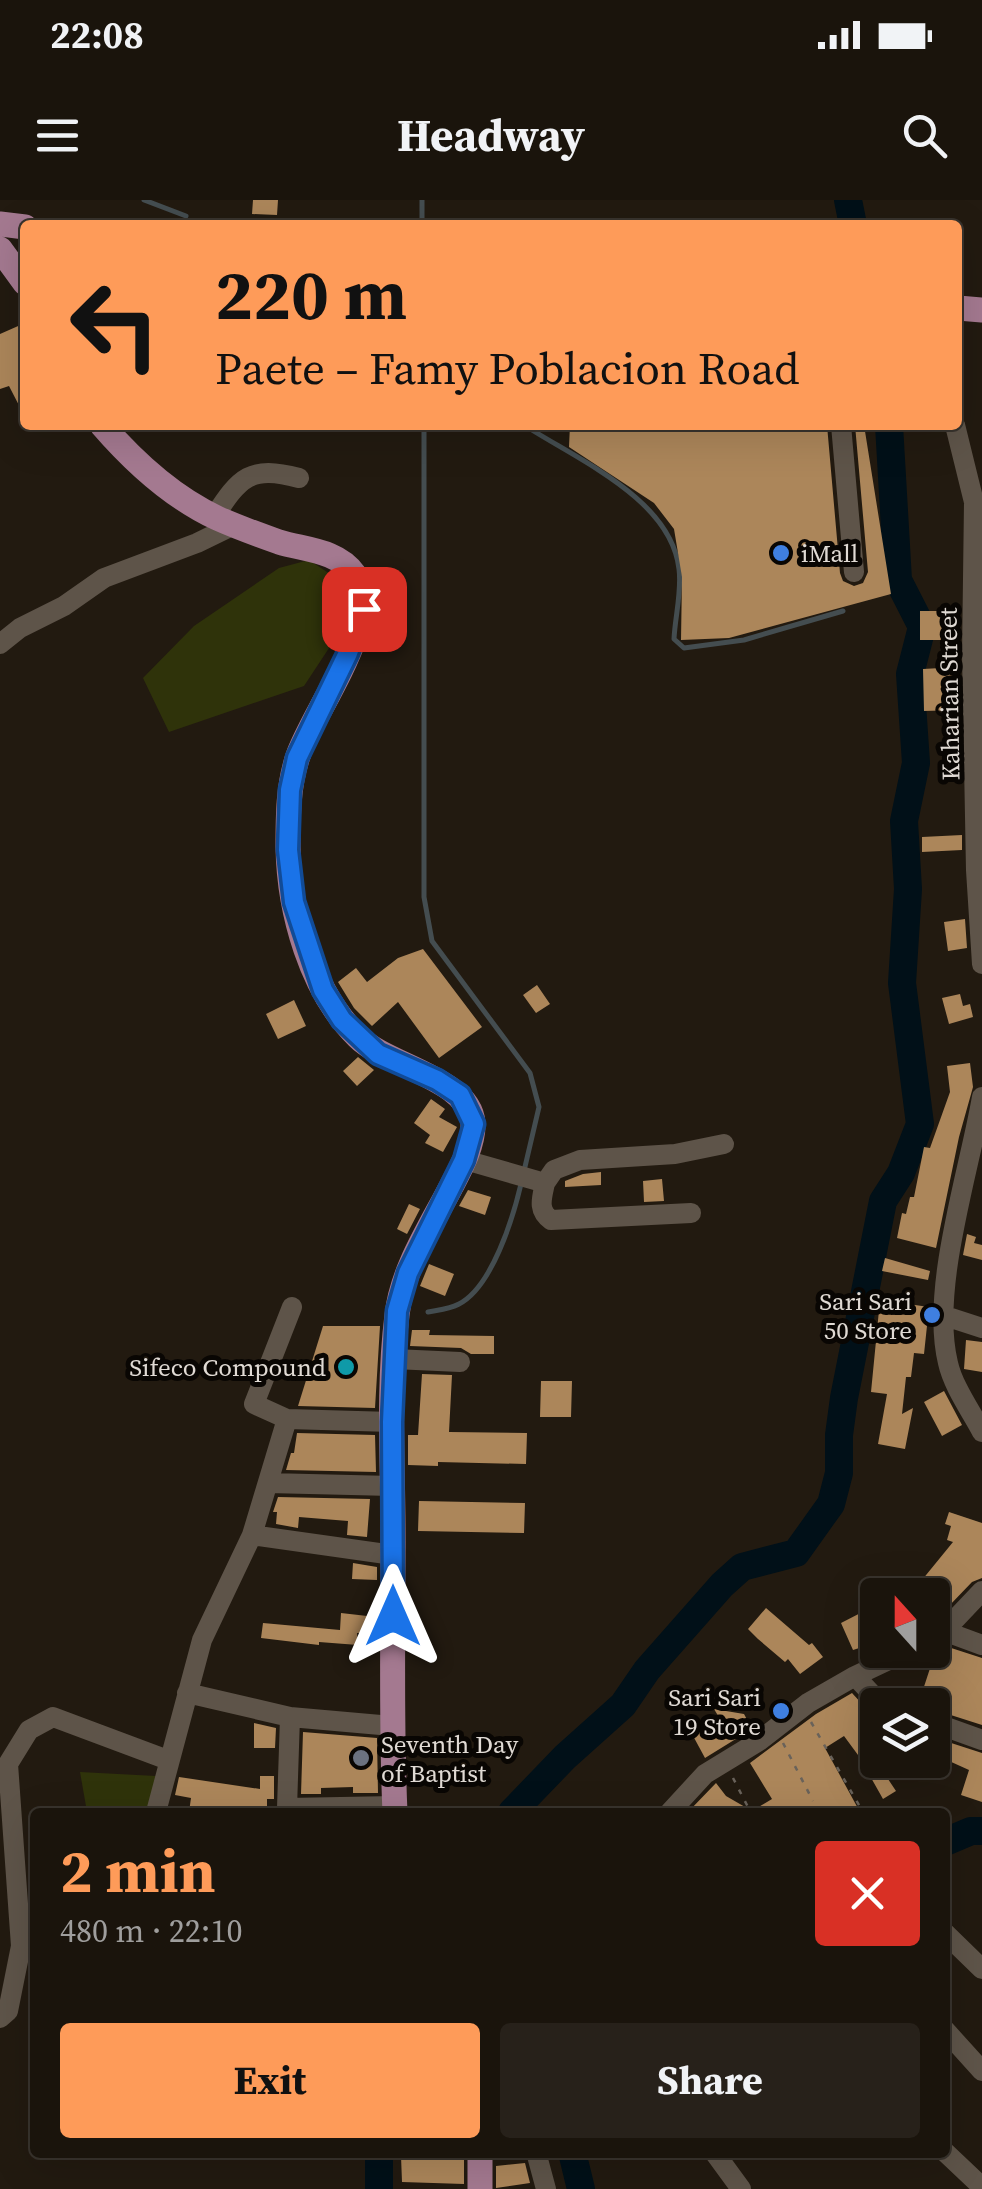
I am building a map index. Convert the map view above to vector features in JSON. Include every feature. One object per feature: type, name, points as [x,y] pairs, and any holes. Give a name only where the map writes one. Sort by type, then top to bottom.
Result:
[{"type":"main road","points":[[0,249],[20,276]]},
{"type":"main road","points":[[106,430],[130,457],[224,521],[339,560],[354,573],[364,609],[348,653],[297,758],[290,790],[288,850],[294,902],[323,990],[342,1020],[378,1054],[437,1080],[460,1095],[474,1124],[464,1160],[408,1273],[397,1311],[392,1422],[395,1808]]},
{"type":"main road","points":[[480,2158],[480,2189]]},
{"type":"street","points":[[842,430],[854,572]]},
{"type":"street","name":"Kaharian Street","points":[[956,430],[974,502],[982,964]]},
{"type":"street","points":[[0,644],[104,578],[184,548],[224,521],[236,485],[249,476],[276,472],[298,478]]},
{"type":"street","points":[[982,1097],[975,1172],[960,1196],[942,1314],[948,1366],[982,1432]]},
{"type":"street","points":[[691,1212],[551,1220],[541,1206],[546,1183],[554,1170],[580,1160],[675,1154],[724,1144]]},
{"type":"street","points":[[464,1160],[546,1183]]},
{"type":"street","points":[[960,1196],[982,1204]]},
{"type":"street","points":[[292,1307],[254,1404],[286,1419],[392,1422]]},
{"type":"street","points":[[942,1314],[982,1328]]},
{"type":"street","points":[[394,1359],[460,1362]]},
{"type":"street","points":[[157,1808],[202,1640],[252,1535],[286,1419]]},
{"type":"street","points":[[268,1483],[392,1486]]},
{"type":"street","points":[[252,1535],[394,1554]]},
{"type":"street","points":[[950,1622],[982,1591]]},
{"type":"street","points":[[950,1637],[982,1645]]},
{"type":"street","points":[[674,1808],[705,1774],[802,1708],[872,1668]]},
{"type":"street","points":[[855,1676],[866,1688]]},
{"type":"street","points":[[187,1694],[290,1717],[392,1726]]},
{"type":"street","points":[[0,2018],[8,2011],[21,1946],[8,1764],[29,1730],[53,1717],[168,1760]]},
{"type":"street","points":[[287,1808],[290,1717]]},
{"type":"street","points":[[950,1728],[982,1740]]},
{"type":"street","points":[[950,1938],[982,1969]]},
{"type":"street","points":[[950,2036],[982,2072]]},
{"type":"street","points":[[950,2157],[982,2187]]},
{"type":"street","points":[[538,2158],[546,2189]]},
{"type":"street","points":[[718,2158],[740,2189]]},
{"type":"path","points":[[802,1708],[860,1808]]},
{"type":"path","points":[[776,1728],[813,1801]]},
{"type":"path","points":[[725,1764],[748,1808]]},
{"type":"green space","points":[[309,560],[345,584],[350,605],[335,639],[304,686],[169,732],[143,678],[194,626],[279,568]]},
{"type":"green space","points":[[80,1772],[156,1776],[156,1808],[86,1808]]},
{"type":"building","points":[[253,200],[278,200],[277,215],[252,214]]},
{"type":"building","points":[[20,325],[20,407],[9,386],[0,389],[0,334]]},
{"type":"building","name":"iMall","points":[[570,430],[827,430],[840,573],[843,581],[854,586],[863,583],[868,572],[855,430],[865,430],[891,594],[729,638],[681,640],[682,577],[674,529],[654,503],[569,447]]},
{"type":"building","points":[[920,611],[959,611],[958,640],[920,640]]},
{"type":"building","points":[[958,667],[959,710],[924,711],[923,669]]},
{"type":"building","points":[[962,835],[962,850],[922,852],[922,837]]},
{"type":"building","points":[[965,919],[967,948],[948,951],[944,922]]},
{"type":"building","points":[[423,949],[482,1027],[439,1058],[398,1002],[372,1026],[354,1008],[338,982],[356,968],[367,982],[398,958]]},
{"type":"building","points":[[537,985],[550,1004],[536,1013],[523,995]]},
{"type":"building","points":[[960,994],[963,1006],[970,1004],[973,1017],[949,1024],[942,998]]},
{"type":"building","points":[[294,1000],[306,1026],[278,1039],[266,1014]]},
{"type":"building","points":[[358,1057],[374,1070],[357,1086],[343,1071]]},
{"type":"building","points":[[970,1063],[973,1087],[936,1248],[897,1238],[902,1213],[906,1214],[910,1197],[914,1197],[924,1147],[930,1148],[950,1092],[947,1066]]},
{"type":"building","points":[[431,1099],[445,1109],[439,1117],[457,1127],[443,1152],[425,1143],[430,1135],[414,1123]]},
{"type":"building","points":[[601,1172],[601,1185],[565,1187],[565,1181]]},
{"type":"building","points":[[662,1179],[664,1201],[644,1202],[643,1181]]},
{"type":"building","points":[[468,1190],[491,1197],[485,1215],[459,1206]]},
{"type":"building","points":[[409,1204],[420,1209],[407,1234],[397,1229]]},
{"type":"building","points":[[967,1234],[976,1237],[974,1243],[982,1245],[982,1260],[963,1255]]},
{"type":"building","points":[[885,1258],[930,1271],[928,1280],[882,1271]]},
{"type":"building","points":[[429,1264],[454,1274],[445,1296],[420,1286]]},
{"type":"building","points":[[880,1300],[929,1307],[924,1354],[914,1353],[911,1377],[906,1377],[902,1414],[913,1408],[905,1449],[878,1444],[887,1394],[871,1392]]},
{"type":"building","name":"Sifeco Compound","points":[[323,1326],[380,1326],[375,1408],[298,1406]]},
{"type":"building","points":[[412,1330],[430,1330],[429,1335],[494,1336],[494,1354],[410,1346]]},
{"type":"building","points":[[966,1340],[982,1342],[982,1372],[964,1369]]},
{"type":"building","points":[[422,1374],[452,1375],[449,1432],[527,1433],[526,1464],[408,1465],[408,1435],[418,1435]]},
{"type":"building","points":[[541,1381],[572,1381],[571,1417],[540,1417]]},
{"type":"building","points":[[944,1391],[962,1425],[942,1436],[924,1402]]},
{"type":"building","points":[[297,1433],[375,1435],[376,1472],[286,1470]]},
{"type":"building","points":[[278,1497],[370,1499],[367,1537],[347,1535],[348,1521],[299,1517],[298,1528],[276,1524],[277,1512],[273,1512]]},
{"type":"building","points":[[419,1501],[525,1503],[524,1533],[418,1531]]},
{"type":"building","points":[[949,1512],[982,1523],[982,1578],[972,1582],[950,1605],[950,1578],[924,1578],[953,1542],[947,1540],[951,1526],[945,1524]]},
{"type":"building","points":[[353,1563],[377,1567],[377,1580],[352,1579]]},
{"type":"building","points":[[766,1608],[809,1645],[812,1643],[823,1657],[800,1674],[788,1659],[785,1662],[758,1639],[748,1629]]},
{"type":"building","points":[[341,1613],[376,1617],[376,1634],[357,1633],[358,1645],[261,1638],[263,1623],[340,1630]]},
{"type":"building","points":[[860,1613],[860,1648],[853,1650],[841,1623]]},
{"type":"building","points":[[950,1648],[982,1658],[982,1725],[950,1715],[950,1688],[924,1688],[930,1668],[950,1668]]},
{"type":"building","points":[[852,1693],[860,1702],[860,1754],[844,1736],[825,1748],[858,1808],[757,1808],[772,1799],[750,1763],[816,1714]]},
{"type":"building","points":[[714,1709],[744,1714],[752,1729],[705,1758],[692,1734],[720,1719]]},
{"type":"building","points":[[254,1723],[276,1728],[275,1748],[254,1748]]},
{"type":"building","points":[[303,1732],[377,1738],[378,1793],[353,1793],[353,1787],[321,1788],[321,1794],[301,1794]]},
{"type":"building","points":[[950,1743],[982,1753],[982,1802],[961,1795],[969,1770],[950,1761]]},
{"type":"building","points":[[260,1776],[274,1776],[274,1799],[267,1799],[267,1808],[190,1808],[191,1798],[175,1795],[179,1777],[260,1789]]},
{"type":"building","points":[[871,1778],[890,1778],[896,1791],[883,1799]]},
{"type":"building","points":[[716,1783],[726,1796],[747,1808],[692,1808]]},
{"type":"building","points":[[401,2158],[464,2158],[464,2184],[402,2182]]},
{"type":"building","points":[[525,2163],[530,2183],[496,2188],[496,2166]]},
{"type":"waterway","points":[[144,200],[186,216]]},
{"type":"waterway","points":[[422,200],[422,220]]},
{"type":"waterway","points":[[848,200],[852,220]]},
{"type":"waterway","points":[[424,430],[424,897],[432,941],[530,1073],[539,1107],[524,1171]]},
{"type":"waterway","points":[[532,430],[619,484],[659,522],[672,544],[679,569],[674,639],[684,648],[744,640],[843,611]]},
{"type":"waterway","points":[[516,1808],[623,1705],[647,1670],[722,1585],[742,1567],[796,1553],[831,1504],[839,1473],[844,1398],[883,1201],[901,1173],[920,1124],[902,983],[908,889],[904,821],[916,763],[910,674],[922,627],[898,580],[889,430]]},
{"type":"waterway","points":[[428,1312],[459,1304],[481,1283],[507,1232],[521,1184]]},
{"type":"waterway","points":[[950,1840],[982,1831]]},
{"type":"waterway","points":[[379,2158],[379,2189]]},
{"type":"waterway","points":[[573,2158],[581,2189]]},
{"type":"place","name":"iMall","points":[[781,553]]},
{"type":"place","name":"Sari Sari 50 Store","points":[[932,1315]]},
{"type":"place","name":"Sifeco Compound","points":[[346,1367]]},
{"type":"place","name":"Sari Sari 19 Store","points":[[781,1711]]},
{"type":"place","name":"Seventh Day of Baptist","points":[[361,1758]]},
{"type":"route","points":[[364,609],[348,653],[297,758],[290,790],[288,850],[294,902],[323,990],[342,1020],[378,1054],[437,1080],[460,1095],[474,1124],[464,1160],[408,1273],[397,1311],[392,1422],[393,1616]]}]
